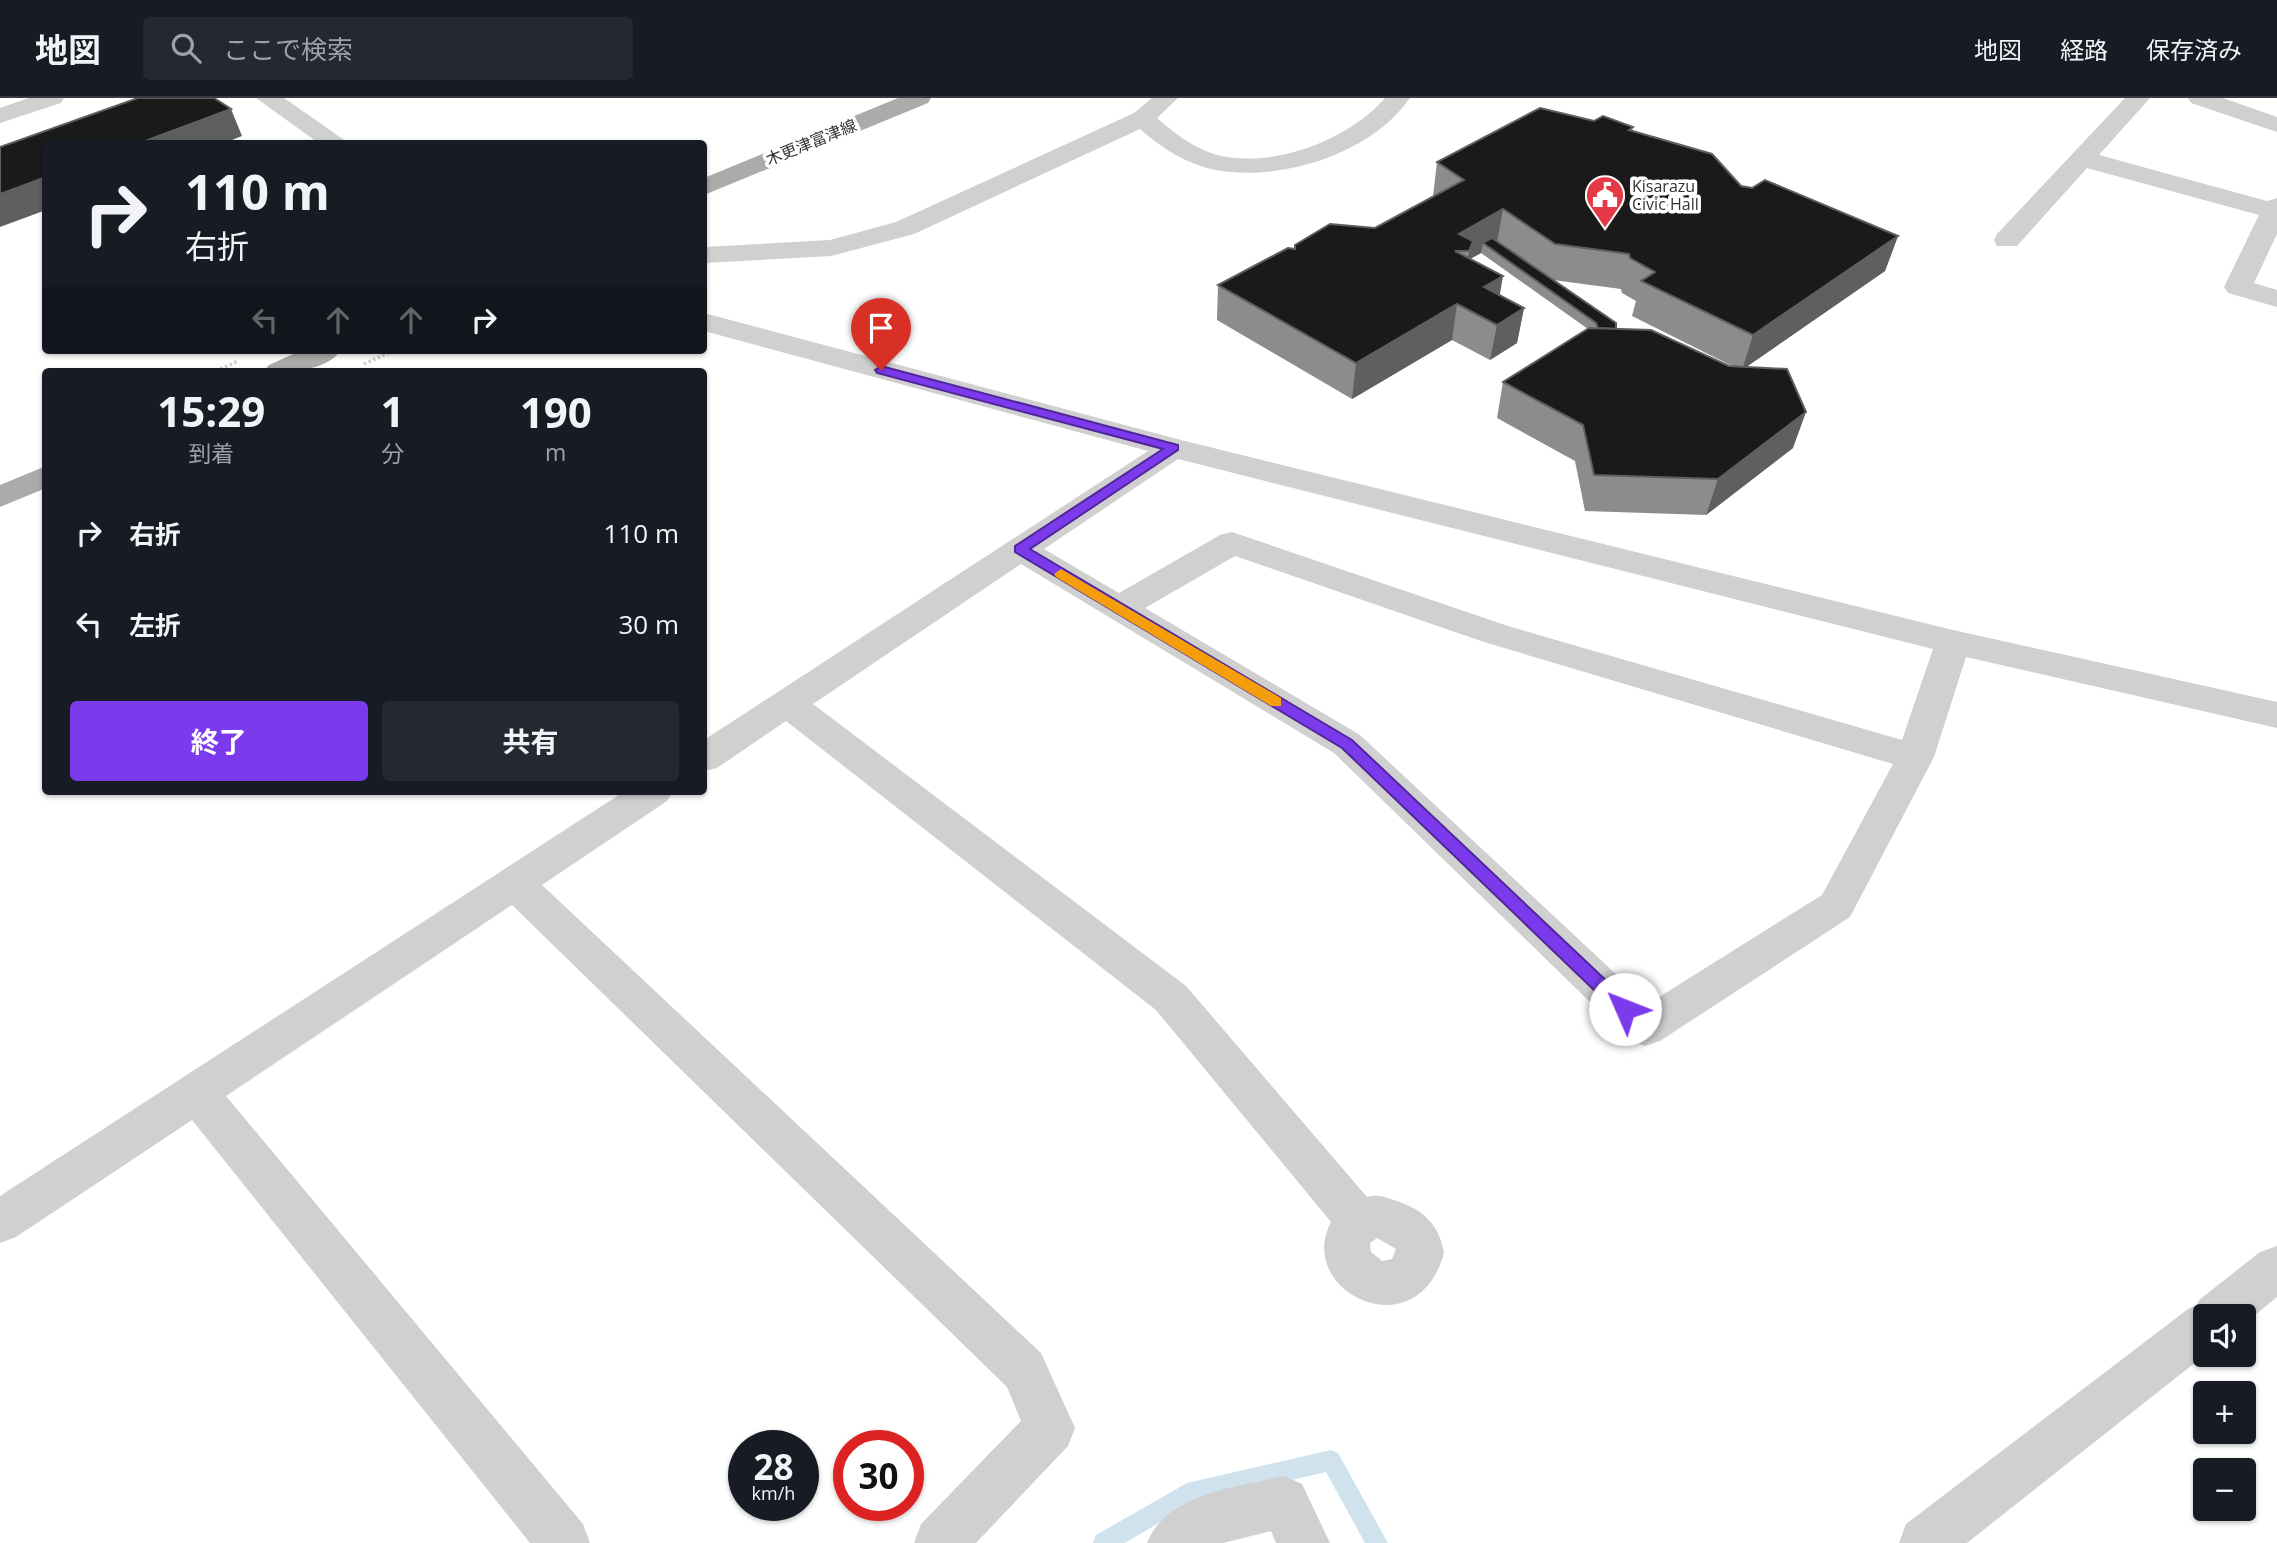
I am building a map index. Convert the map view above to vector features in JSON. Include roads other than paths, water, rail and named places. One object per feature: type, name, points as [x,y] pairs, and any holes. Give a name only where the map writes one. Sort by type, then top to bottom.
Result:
[{"type":"main road","name":"木更津富津線","points":[[707,186],[919,98]]},
{"type":"main road","points":[[286,368],[317,354]]},
{"type":"main road","points":[[0,497],[42,478]]},
{"type":"street","points":[[0,116],[52,98]]},
{"type":"street","points":[[268,98],[332,140]]},
{"type":"street","points":[[707,255],[831,248],[905,228],[1143,118],[1166,98]]},
{"type":"street","points":[[1143,118],[1158,133],[1216,162],[1292,160],[1327,150],[1385,117],[1398,98]]},
{"type":"street","points":[[2007,240],[2138,98]]},
{"type":"street","points":[[2200,98],[2277,125]]},
{"type":"street","points":[[2082,159],[2276,210],[2238,287],[2277,299]]},
{"type":"street","points":[[707,323],[1173,448],[1953,642],[2277,715]]},
{"type":"street","points":[[707,756],[1173,448]]},
{"type":"street","points":[[1119,608],[1233,543],[1496,634],[1914,757]]},
{"type":"street","points":[[1020,549],[1347,744],[1645,1028],[1836,906],[1914,757],[1953,642]]},
{"type":"street","points":[[786,703],[1171,998],[1359,1221]]},
{"type":"street","points":[[0,1222],[648,795]]},
{"type":"street","points":[[515,883],[1024,1370],[1050,1427],[940,1543]]},
{"type":"street","points":[[196,1092],[564,1543]]},
{"type":"street","points":[[2231,1304],[2277,1268]]},
{"type":"street","points":[[1925,1543],[2193,1334]]},
{"type":"street","points":[[1173,1543],[1206,1521],[1284,1503],[1304,1543]]},
{"type":"waterway","points":[[1104,1543],[1187,1494],[1331,1460],[1377,1543]]},
{"type":"place","name":"Kisarazu Civic Hall","points":[[1605,229]]}]
